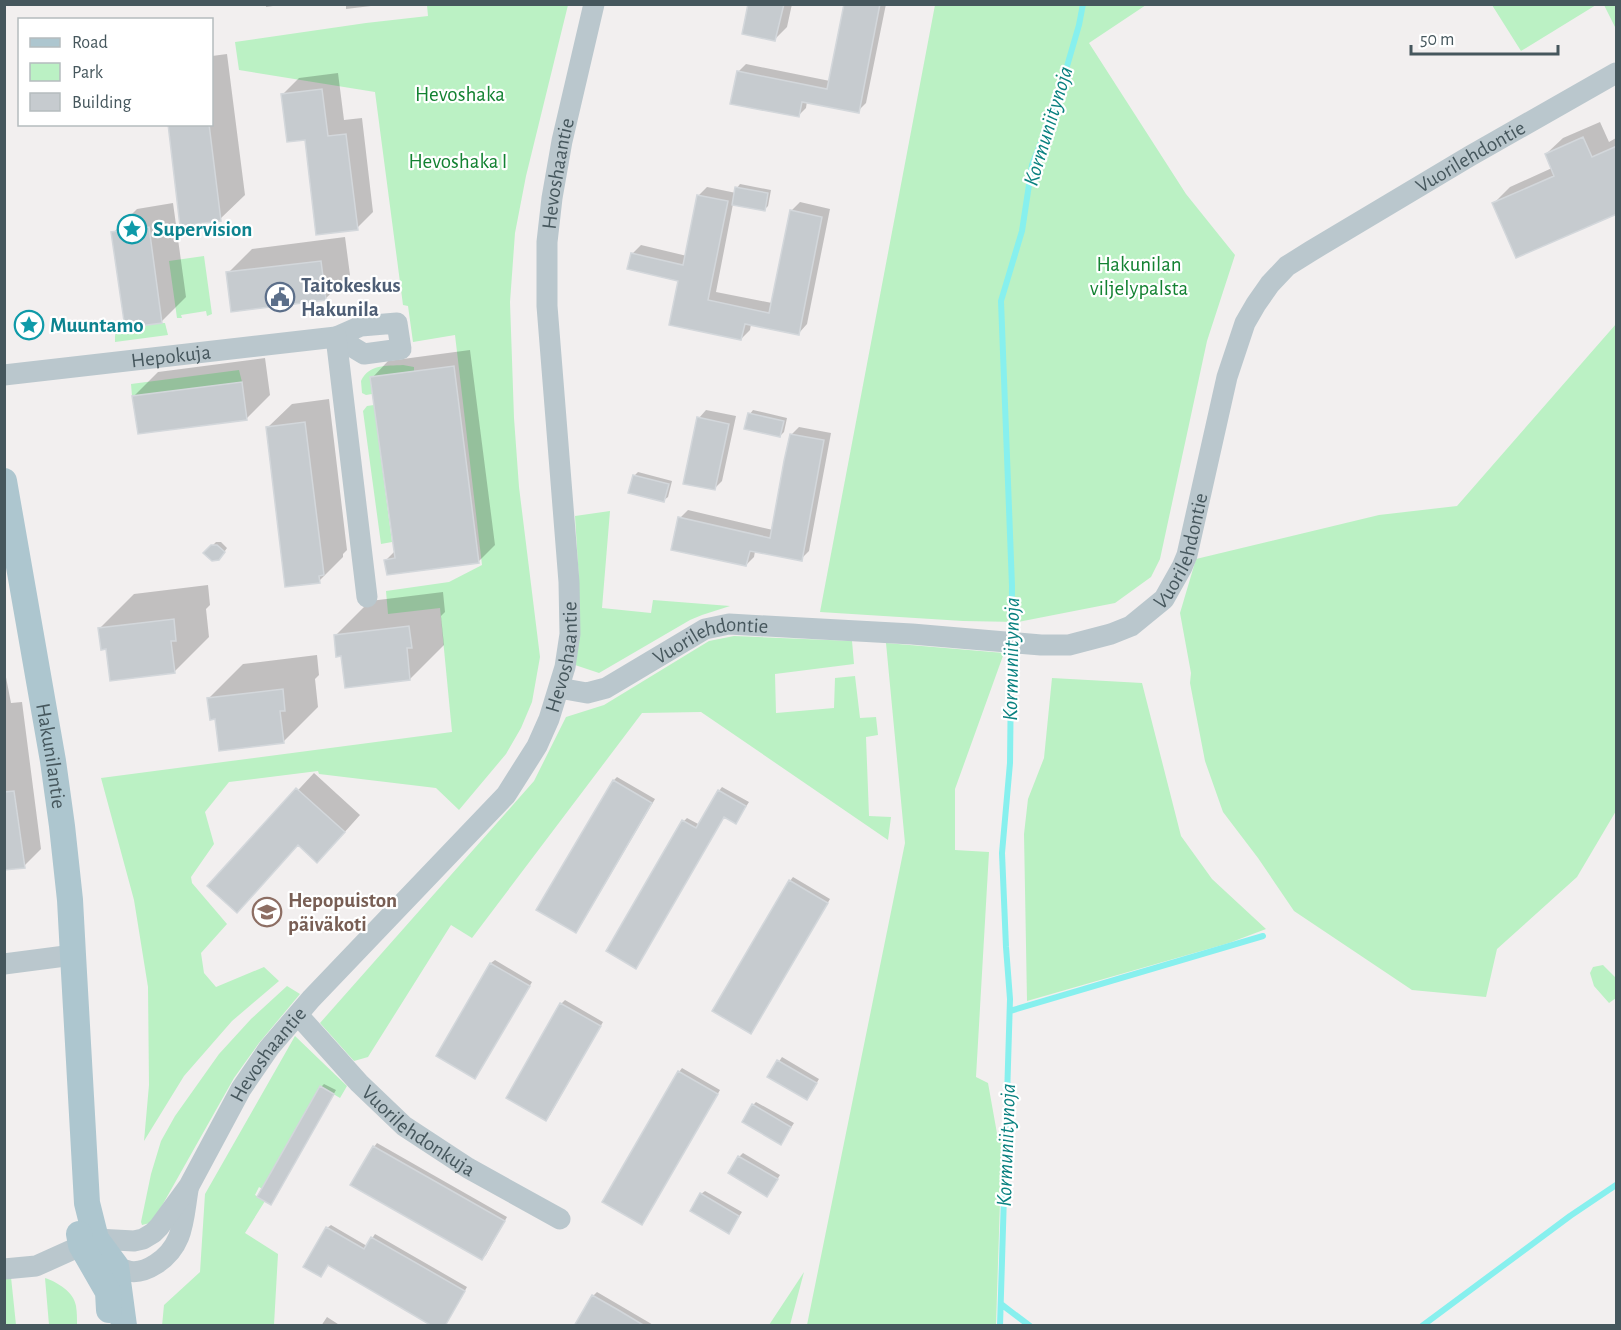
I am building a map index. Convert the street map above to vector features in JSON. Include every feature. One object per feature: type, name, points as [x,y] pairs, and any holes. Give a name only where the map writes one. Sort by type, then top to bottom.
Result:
[{"type":"main road","name":"Hakunilantie","points":[[4,481],[53,761],[63,836],[78,1033],[74,1206],[108,1292],[110,1326]]},
{"type":"main road","name":"Hakunilantie","points":[[89,1242],[116,1266],[124,1326]]},
{"type":"street","name":"Hevoshaantie","points":[[89,1242],[134,1241],[143,1239],[159,1227],[189,1186],[241,1089],[269,1048],[351,956],[506,795],[537,746],[549,719],[565,667],[570,634],[570,582],[547,306],[547,242],[562,141],[594,4]]},
{"type":"street","name":"Vuorilehdontie","points":[[559,688],[587,693],[606,688],[705,628],[729,624],[883,632],[1041,645],[1069,645],[1112,634],[1131,626],[1164,598],[1187,555],[1227,377],[1245,323],[1270,284],[1287,266],[1470,156],[1617,73]]},
{"type":"street","name":"Hepokuja","points":[[4,375],[336,337],[368,597]]},
{"type":"street","points":[[4,964],[73,955]]},
{"type":"street","name":"Vuorilehdonkuja","points":[[298,1015],[359,1083],[404,1126],[468,1167],[560,1220]]},
{"type":"street","name":"Hevoshaantie","points":[[116,1266],[137,1273],[151,1267],[169,1254],[176,1244],[183,1223],[189,1186]]},
{"type":"street","points":[[4,1269],[36,1266],[89,1242]]},
{"type":"green space","name":"Hevoshaka","points":[[427,5],[568,5],[526,176],[515,233],[510,302],[519,487],[540,657],[532,702],[506,754],[459,810],[436,788],[319,774],[318,771],[229,782],[205,812],[214,844],[191,877],[192,883],[227,924],[201,953],[204,973],[216,987],[264,967],[279,981],[232,1021],[184,1076],[144,1141],[149,1085],[148,987],[134,900],[101,778],[452,732],[440,608],[388,614],[386,591],[449,582],[482,565],[455,335],[413,342],[408,306],[403,305],[375,92],[239,70],[235,42],[428,16]]},
{"type":"green space","name":"Hakunilan viljelypalsta","points":[[935,5],[1146,5],[1089,43],[1186,194],[1235,255],[1207,341],[1160,559],[1151,577],[1115,603],[1018,622],[820,612]]},
{"type":"green space","points":[[1492,5],[1596,5],[1521,51]]},
{"type":"green space","points":[[1604,5],[1616,5],[1616,29]]},
{"type":"green space","points":[[204,256],[212,314],[207,316],[206,311],[181,315],[182,318],[177,318],[169,261]]},
{"type":"green space","points":[[165,323],[168,335],[115,342],[117,327]]},
{"type":"green space","points":[[1616,324],[1616,811],[1577,877],[1497,949],[1486,997],[1412,990],[1294,911],[1223,812],[1205,761],[1180,613],[1196,559],[1379,515],[1457,506]]},
{"type":"green space","points":[[384,366],[414,367],[414,371],[370,377],[372,394],[362,393],[361,381],[369,371]]},
{"type":"green space","points":[[239,370],[242,382],[132,396],[131,384]]},
{"type":"green space","points":[[374,405],[392,542],[381,544],[363,411],[367,406]]},
{"type":"green space","points":[[610,511],[602,608],[651,613],[653,600],[730,606],[690,620],[599,673],[575,665],[579,581],[575,516]]},
{"type":"green space","points":[[734,636],[852,641],[854,664],[775,674],[776,713],[834,708],[835,678],[855,676],[860,718],[876,717],[878,735],[866,737],[869,816],[891,817],[888,840],[701,712],[642,713],[472,938],[451,925],[368,1057],[354,1061],[320,1023],[534,781],[566,717],[604,705],[709,641]]},
{"type":"green space","points":[[886,643],[1004,653],[955,789],[955,850],[989,852],[976,1077],[988,1083],[998,1139],[1002,1140],[996,1325],[807,1325],[905,843]]},
{"type":"green space","points":[[1052,678],[1142,683],[1181,836],[1212,879],[1266,929],[1229,943],[1027,1001],[1024,834],[1028,799],[1044,758]]},
{"type":"green space","points":[[1603,965],[1616,978],[1616,998],[1609,1003],[1594,986],[1590,973],[1593,967]]},
{"type":"green space","points":[[287,986],[300,994],[259,1043],[234,1078],[159,1211],[150,1223],[142,1225],[151,1174],[161,1141],[175,1116],[219,1054],[251,1019]]},
{"type":"green space","points":[[295,1036],[347,1086],[340,1098],[320,1086],[262,1189],[259,1187],[255,1195],[265,1201],[245,1233],[278,1254],[274,1325],[162,1326],[164,1305],[200,1272],[205,1194]]},
{"type":"green space","points":[[804,1272],[790,1325],[769,1325]]},
{"type":"green space","points":[[5,1277],[11,1277],[16,1325],[5,1326]]},
{"type":"green space","points":[[45,1278],[60,1285],[72,1296],[76,1306],[77,1325],[49,1325]]},
{"type":"building","points":[[748,4],[784,4],[775,41],[742,34]]},
{"type":"building","points":[[844,4],[880,4],[859,113],[802,102],[799,117],[730,104],[737,71],[827,89]]},
{"type":"building","points":[[322,89],[328,136],[346,134],[358,230],[316,235],[305,140],[287,142],[281,94]]},
{"type":"building","points":[[168,126],[209,126],[221,221],[180,226]]},
{"type":"building","points":[[1583,137],[1592,157],[1617,146],[1617,214],[1516,258],[1492,203],[1554,176],[1545,154]]},
{"type":"building","points":[[735,187],[768,193],[765,211],[732,205]]},
{"type":"building","points":[[697,195],[728,201],[708,300],[769,313],[790,210],[822,217],[799,335],[745,324],[741,340],[669,325],[678,281],[627,269],[631,253],[683,265]]},
{"type":"building","points":[[149,227],[162,323],[125,328],[111,232]]},
{"type":"building","points":[[321,261],[326,300],[231,312],[226,272]]},
{"type":"building","points":[[454,366],[479,563],[387,575],[384,560],[395,558],[370,377]]},
{"type":"building","points":[[242,382],[247,420],[138,434],[132,396]]},
{"type":"building","points":[[748,413],[784,421],[780,437],[744,429]]},
{"type":"building","points":[[697,417],[729,424],[715,490],[683,484]]},
{"type":"building","points":[[305,422],[324,575],[319,576],[320,583],[285,587],[266,427]]},
{"type":"building","points":[[790,434],[824,440],[802,561],[750,551],[746,566],[671,550],[678,517],[770,538]]},
{"type":"building","points":[[633,475],[669,484],[664,502],[628,493]]},
{"type":"building","points":[[211,545],[217,545],[225,552],[219,560],[212,561],[203,553]]},
{"type":"building","points":[[174,619],[176,641],[171,641],[175,673],[110,681],[106,649],[101,650],[98,628]]},
{"type":"building","points":[[409,626],[412,648],[407,648],[410,680],[345,688],[341,656],[336,657],[334,635]]},
{"type":"building","points":[[283,689],[285,711],[280,711],[284,743],[219,751],[215,719],[210,720],[207,698]]},
{"type":"building","points":[[613,780],[652,803],[576,933],[536,910]]},
{"type":"building","points":[[296,788],[345,832],[317,863],[298,845],[237,913],[207,886]]},
{"type":"building","points":[[718,790],[746,806],[736,824],[724,817],[636,969],[606,951],[682,820],[696,828]]},
{"type":"building","points":[[14,791],[25,868],[4,870],[4,792]]},
{"type":"building","points":[[789,880],[828,903],[751,1034],[712,1011]]},
{"type":"building","points":[[490,963],[530,986],[475,1079],[436,1056]]},
{"type":"building","points":[[560,1003],[601,1026],[546,1121],[506,1098]]},
{"type":"building","points":[[777,1060],[817,1083],[807,1100],[767,1077]]},
{"type":"building","points":[[678,1071],[718,1094],[642,1225],[602,1202]]},
{"type":"building","points":[[320,1086],[334,1094],[271,1205],[257,1197]]},
{"type":"building","points":[[752,1104],[791,1127],[781,1145],[742,1122]]},
{"type":"building","points":[[373,1146],[505,1221],[482,1260],[350,1185]]},
{"type":"building","points":[[738,1156],[778,1179],[767,1197],[728,1173]]},
{"type":"building","points":[[700,1193],[739,1216],[729,1234],[690,1211]]},
{"type":"building","points":[[326,1227],[364,1249],[371,1237],[465,1291],[445,1326],[432,1326],[328,1265],[321,1277],[303,1267]]},
{"type":"building","points":[[592,1295],[620,1311],[645,1326],[574,1326]]},
{"type":"waterway","name":"Kormuniitynoja","points":[[1000,1326],[1010,999],[1002,853],[1010,763],[1012,586],[1001,301],[1022,231],[1032,165],[1056,104],[1083,4]]},
{"type":"waterway","points":[[1010,1011],[1263,936]]},
{"type":"waterway","points":[[1422,1326],[1570,1216],[1616,1185]]},
{"type":"waterway","points":[[1001,1304],[1030,1326]]},
{"type":"place","name":"Supervision","points":[[132,229]]},
{"type":"place","name":"Taitokeskus Hakunila","points":[[280,297]]},
{"type":"place","name":"Muuntamo","points":[[29,325]]},
{"type":"place","name":"Hepopuiston päiväkoti","points":[[267,912]]},
{"type":"park label","name":"Hevoshaka I","points":[[458,161]]}]
